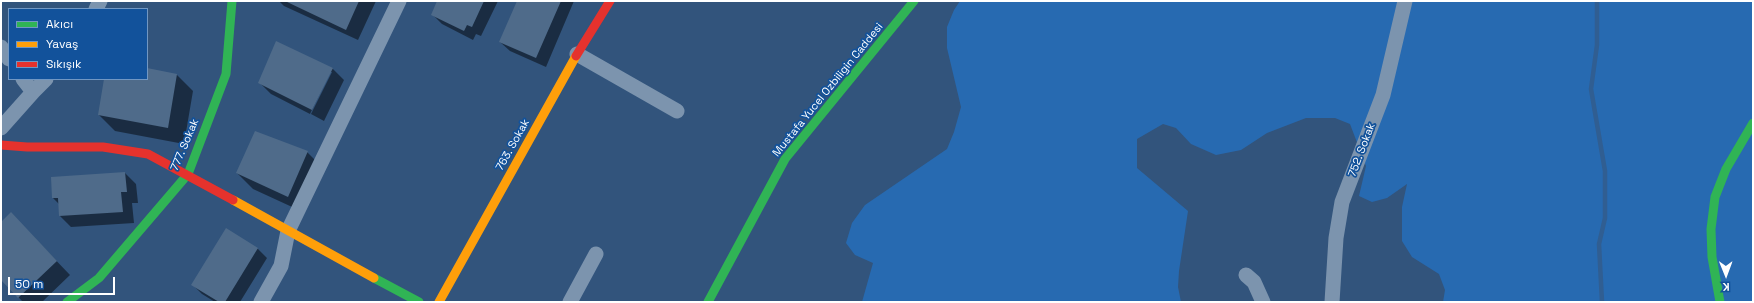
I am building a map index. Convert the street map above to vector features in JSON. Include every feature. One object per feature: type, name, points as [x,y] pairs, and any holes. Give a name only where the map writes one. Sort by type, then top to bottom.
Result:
[{"type":"street","name":"777. Sokak","points":[[66,302],[99,278],[188,174],[226,74],[232,1]]},
{"type":"street","points":[[262,302],[281,266],[288,231],[400,1]]},
{"type":"street","name":"763. Sokak","points":[[439,302],[577,54],[610,1]]},
{"type":"street","name":"Mustafa Yucel Ozbiligin Caddesi","points":[[708,302],[785,159],[914,1]]},
{"type":"street","name":"752. Sokak","points":[[1332,302],[1340,207],[1383,95],[1405,1]]},
{"type":"street","points":[[1,48],[8,58]]},
{"type":"street","points":[[577,54],[677,111]]},
{"type":"street","points":[[24,80],[32,92]]},
{"type":"street","points":[[1,128],[32,92],[45,80]]},
{"type":"street","points":[[1720,302],[1712,257],[1711,229],[1716,197],[1726,169],[1753,123]]},
{"type":"street","points":[[1,144],[27,147],[111,148],[148,154],[188,174],[288,231],[419,302]]},
{"type":"street","points":[[570,302],[596,254]]},
{"type":"street","points":[[1246,275],[1254,282],[1263,302]]},
{"type":"shaded area","points":[[960,1],[1753,1],[1753,302],[1443,302],[1445,290],[1439,274],[1412,257],[1402,241],[1402,207],[1407,184],[1387,198],[1372,202],[1359,196],[1366,166],[1350,124],[1335,118],[1306,118],[1267,133],[1241,150],[1216,155],[1191,144],[1176,128],[1163,124],[1137,139],[1137,168],[1188,211],[1179,271],[1178,287],[1181,302],[862,302],[873,263],[855,255],[846,243],[852,223],[865,205],[947,149],[954,132],[961,107],[947,48],[947,27],[954,10]]},
{"type":"building","points":[[285,1],[359,1],[346,30]]},
{"type":"building","points":[[437,1],[484,1],[472,27],[467,25],[464,31],[431,15]]},
{"type":"building","points":[[517,1],[561,1],[536,58],[499,42]]},
{"type":"building","points":[[276,41],[333,68],[312,110],[258,83]]},
{"type":"building","points":[[148,68],[177,74],[168,128],[98,115],[104,80],[148,80]]},
{"type":"building","points":[[255,131],[308,151],[288,197],[236,173]]},
{"type":"building","points":[[125,172],[127,192],[121,192],[123,212],[59,216],[58,198],[52,198],[51,177]]},
{"type":"building","points":[[11,212],[57,261],[18,298],[1,280],[1,222]]},
{"type":"building","points":[[226,228],[258,248],[225,302],[219,302],[191,285]]},
{"type":"waterway","points":[[1597,1],[1597,45],[1591,89],[1605,171],[1605,218],[1599,244],[1602,302]]},
{"type":"traffic: fast","points":[[67,302],[99,278],[188,174],[226,74],[232,1]]},
{"type":"traffic: fast","points":[[708,302],[785,159],[914,1]]},
{"type":"traffic: fast","points":[[1720,302],[1712,257],[1711,229],[1715,197],[1726,169],[1753,123]]},
{"type":"traffic: fast","points":[[374,278],[419,302]]},
{"type":"traffic: slow","points":[[439,302],[576,56]]},
{"type":"traffic: slow","points":[[233,200],[374,278]]},
{"type":"traffic: jam","points":[[576,56],[610,1]]},
{"type":"traffic: jam","points":[[1,145],[27,147],[103,147],[148,154],[233,200]]}]
